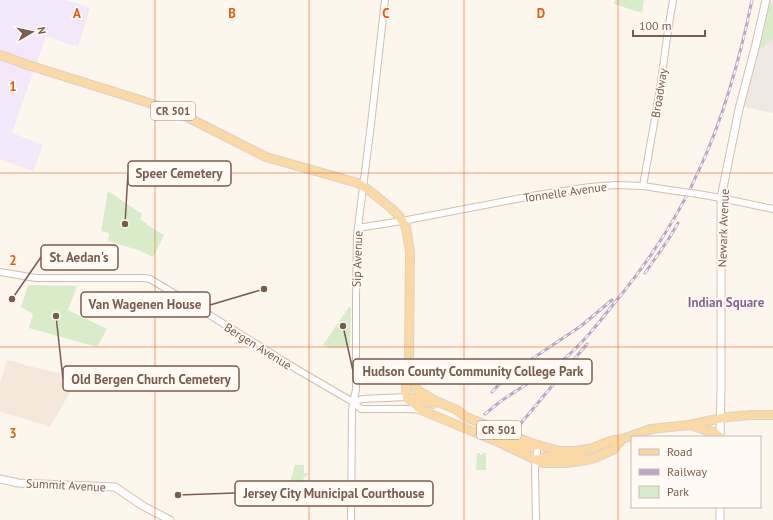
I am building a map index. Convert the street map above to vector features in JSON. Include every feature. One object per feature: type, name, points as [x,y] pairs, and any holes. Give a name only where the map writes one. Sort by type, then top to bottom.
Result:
[{"type":"main road","name":"Newark Avenue","points":[[720,436],[721,198],[739,109],[766,0]]},
{"type":"main road","name":"CR 501","points":[[0,55],[173,111],[266,157],[358,183],[392,209],[399,216],[406,227],[410,252],[409,362],[406,387],[407,397],[421,410],[544,463],[566,463],[601,456],[612,450],[622,440]]},
{"type":"main road","name":"CR 501","points":[[409,362],[415,387],[419,391],[436,401],[457,410],[466,417],[538,445],[560,450],[576,450],[593,448],[614,440],[622,440],[631,436]]},
{"type":"main road","points":[[407,397],[425,401],[466,417]]},
{"type":"main road","name":"CR 501","points":[[632,436],[651,428],[691,425],[721,418],[747,415],[773,415]]},
{"type":"main road","points":[[691,425],[714,432],[719,436]]},
{"type":"main road","points":[[498,442],[510,442],[523,448],[538,445]]},
{"type":"main road","points":[[536,460],[545,457],[574,456],[593,448]]},
{"type":"main road","name":"Summit Avenue","points":[[0,479],[18,483],[115,487],[143,506],[170,520]]},
{"type":"main road","points":[[720,508],[720,520]]},
{"type":"street","name":"Sip Avenue","points":[[351,520],[353,402],[356,390],[357,242],[385,0]]},
{"type":"street","name":"Broadway","points":[[643,186],[660,89],[673,0]]},
{"type":"street","name":"Tonnelle Avenue","points":[[358,228],[563,190],[616,185],[643,186],[698,194],[773,209]]},
{"type":"street","name":"Bergen Avenue","points":[[0,272],[36,278],[150,279],[353,402],[361,409],[421,410]]},
{"type":"street","points":[[353,402],[362,399],[407,397]]},
{"type":"street","points":[[536,520],[536,460],[538,445]]},
{"type":"shaded area","points":[[0,0],[66,0],[90,8],[78,47],[46,36],[12,133],[43,145],[33,171],[0,159]]},
{"type":"shaded area","points":[[768,0],[773,0],[773,113],[743,107]]},
{"type":"shaded area","points":[[7,360],[78,378],[50,427],[0,412],[0,383]]},
{"type":"green space","points":[[615,0],[644,0],[642,13],[614,4]]},
{"type":"green space","points":[[770,4],[773,5],[773,39],[764,46],[764,48],[760,47]]},
{"type":"green space","points":[[108,191],[142,214],[140,219],[164,235],[153,257],[138,250],[108,241],[109,233],[101,231]]},
{"type":"green space","points":[[28,285],[77,286],[68,310],[107,329],[97,347],[29,328],[33,314],[21,307]]},
{"type":"green space","points":[[349,307],[351,308],[350,348],[328,348],[323,345]]},
{"type":"green space","points":[[477,453],[482,455],[483,453],[486,453],[486,470],[476,470]]},
{"type":"green space","points":[[295,465],[304,465],[304,473],[309,473],[303,480],[303,486],[300,489],[289,485]]},
{"type":"railway","points":[[485,414],[501,401],[563,360],[577,347],[625,290],[672,223],[691,187],[717,127],[731,86],[752,0]]},
{"type":"railway","points":[[645,273],[678,223]]},
{"type":"railway","points":[[492,392],[508,375],[581,326],[612,300]]},
{"type":"railway","points":[[517,428],[587,344]]},
{"type":"place","name":"Speer Cemetery","points":[[125,224]]},
{"type":"place","name":"Van Wagenen House","points":[[264,289]]},
{"type":"place","name":"St. Aedan's","points":[[12,299]]},
{"type":"place","name":"Old Bergen Church Cemetery","points":[[56,316]]},
{"type":"place","name":"Hudson County Community College Park","points":[[343,326]]},
{"type":"place","name":"Jersey City Municipal Courthouse","points":[[178,495]]},
{"type":"district","name":"Indian Square","points":[[726,302]]}]
